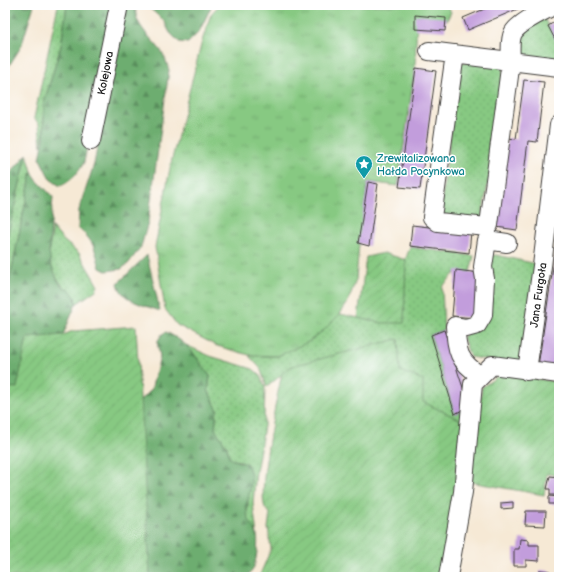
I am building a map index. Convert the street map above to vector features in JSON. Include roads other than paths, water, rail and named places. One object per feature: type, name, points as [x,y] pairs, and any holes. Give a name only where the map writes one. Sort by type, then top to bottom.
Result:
[{"type":"street","name":"Kolejowa","points":[[91,141],[119,5]]},
{"type":"street","points":[[454,54],[432,217],[438,222],[483,228],[489,225],[511,61],[510,46],[513,32],[530,18],[555,5]]},
{"type":"street","points":[[429,51],[559,67]]},
{"type":"street","name":"Jana Furgoła","points":[[527,371],[554,191],[559,125]]},
{"type":"street","points":[[481,376],[467,367],[457,349],[455,326],[466,328],[478,325],[483,315],[485,279],[483,267],[487,240],[507,243]]},
{"type":"street","points":[[448,577],[463,492],[473,384],[492,365],[527,371],[559,374]]},
{"type":"place","name":"Zrewitalizowana Hałda Pocynkowa","points":[[364,179]]}]
